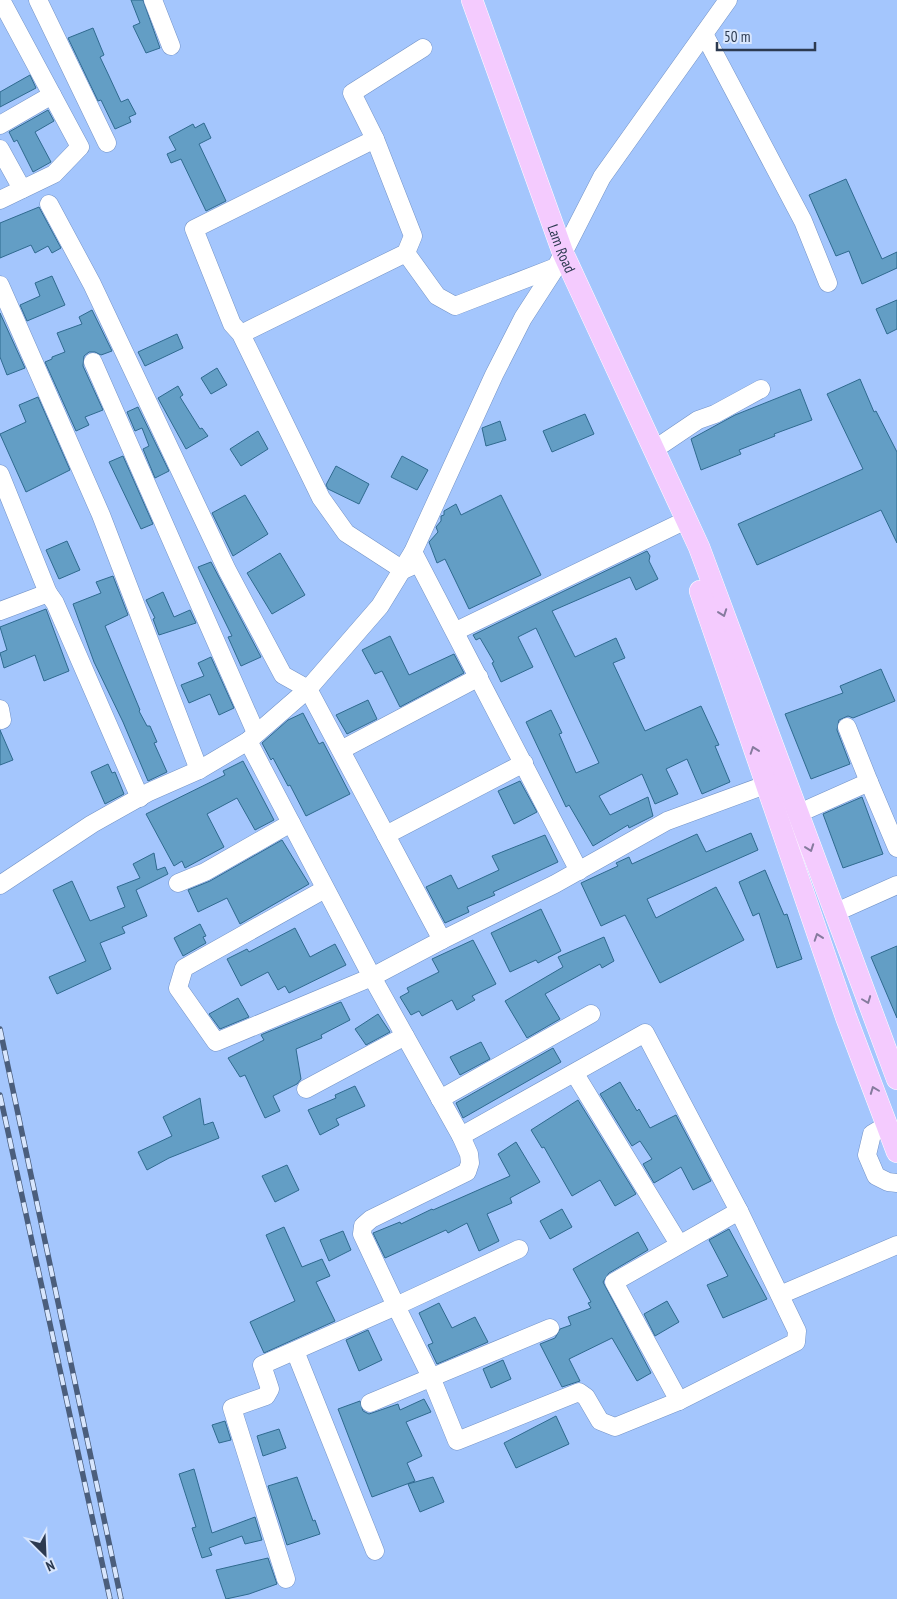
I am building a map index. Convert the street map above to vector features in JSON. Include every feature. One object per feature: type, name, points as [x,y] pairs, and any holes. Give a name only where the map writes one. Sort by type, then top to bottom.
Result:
[{"type":"main road","name":"Lam Road","points":[[472,0],[560,260],[672,487]]},
{"type":"main road","points":[[672,487],[685,548],[775,781],[797,814],[897,1079]]},
{"type":"main road","points":[[672,487],[699,547],[775,781],[846,1017],[891,1126],[897,1152]]},
{"type":"street","points":[[0,200],[54,174],[80,147],[52,95],[6,21],[1,0]]},
{"type":"street","points":[[38,0],[107,143]]},
{"type":"street","points":[[153,0],[171,46]]},
{"type":"street","points":[[0,885],[92,824],[140,798],[199,770],[252,737],[308,689],[380,606],[412,561],[494,375],[523,318],[560,260],[602,177],[728,0]]},
{"type":"street","points":[[704,34],[803,221],[828,283]]},
{"type":"street","points":[[241,334],[406,253],[413,236],[374,139],[352,93],[423,48]]},
{"type":"street","points":[[0,125],[52,95]]},
{"type":"street","points":[[374,139],[194,229],[232,324],[241,334],[321,498],[346,533],[412,561],[456,630],[580,871]]},
{"type":"street","points":[[0,149],[22,189]]},
{"type":"street","points":[[49,204],[92,284],[227,570],[283,675],[308,689],[442,940]]},
{"type":"street","points":[[406,253],[437,296],[455,306],[560,260]]},
{"type":"street","points":[[0,285],[101,515],[199,770]]},
{"type":"street","points":[[93,362],[252,737],[291,823],[372,977],[461,1136],[469,1154],[470,1163],[467,1172],[371,1220],[363,1226],[362,1234],[431,1378],[457,1441],[579,1392],[586,1397],[600,1421],[615,1428],[679,1401],[796,1342],[797,1330],[739,1211],[645,1033],[575,1074],[461,1136]]},
{"type":"street","points":[[655,450],[698,420],[715,414],[761,389]]},
{"type":"street","points":[[0,474],[48,593],[55,603],[140,798]]},
{"type":"street","points":[[456,630],[680,523]]},
{"type":"street","points":[[0,610],[48,593]]},
{"type":"street","points":[[340,750],[480,676]]},
{"type":"street","points":[[847,727],[869,782],[891,815],[897,848]]},
{"type":"street","points":[[386,835],[524,762]]},
{"type":"street","points":[[325,889],[184,968],[178,988],[216,1042],[372,977],[580,871],[667,822],[775,781]]},
{"type":"street","points":[[797,814],[869,782]]},
{"type":"street","points":[[178,883],[204,872],[291,823]]},
{"type":"street","points":[[834,913],[897,885]]},
{"type":"street","points":[[440,1099],[591,1014]]},
{"type":"street","points":[[306,1089],[404,1036]]},
{"type":"street","points":[[575,1074],[679,1244]]},
{"type":"street","points":[[891,1126],[872,1134],[867,1154],[876,1176],[888,1182],[897,1183]]},
{"type":"street","points":[[679,1401],[614,1282],[739,1211]]},
{"type":"street","points":[[780,1295],[897,1245]]},
{"type":"street","points":[[286,1579],[232,1408],[266,1396],[270,1390],[262,1365],[396,1306],[519,1248]]},
{"type":"street","points":[[370,1403],[550,1328]]},
{"type":"street","points":[[295,1350],[375,1551]]},
{"type":"building","points":[[131,0],[143,0],[160,48],[146,53],[133,26],[140,23]]},
{"type":"building","points":[[93,28],[104,55],[100,57],[121,102],[128,99],[136,114],[129,117],[131,122],[115,129],[101,100],[98,101],[68,38]]},
{"type":"building","points":[[30,75],[36,88],[0,107],[0,92]]},
{"type":"building","points":[[48,110],[54,121],[35,132],[51,162],[33,172],[17,140],[14,142],[9,132]]},
{"type":"building","points":[[204,123],[211,138],[199,144],[226,201],[206,211],[181,159],[171,163],[167,154],[176,150],[169,137],[193,124],[195,128]]},
{"type":"building","points":[[846,179],[882,259],[897,252],[897,268],[862,284],[849,251],[836,256],[809,195]]},
{"type":"building","points":[[39,207],[61,248],[52,253],[48,246],[35,253],[31,245],[0,258],[0,223]]},
{"type":"building","points":[[52,276],[65,305],[27,321],[20,305],[40,296],[35,283]]},
{"type":"building","points":[[897,300],[897,329],[887,334],[876,309]]},
{"type":"building","points":[[92,310],[112,351],[101,355],[89,352],[84,356],[83,366],[103,410],[85,417],[89,425],[76,431],[45,362],[65,352],[57,333],[82,324],[79,317]]},
{"type":"building","points":[[0,313],[25,368],[7,375],[0,357]]},
{"type":"building","points":[[177,334],[183,348],[145,366],[138,352]]},
{"type":"building","points":[[217,368],[227,385],[211,394],[201,378]]},
{"type":"building","points":[[860,379],[874,412],[876,411],[897,452],[897,543],[881,510],[757,565],[738,524],[863,469],[827,394]]},
{"type":"building","points":[[178,386],[183,395],[180,397],[200,429],[202,428],[208,436],[186,449],[158,398]]},
{"type":"building","points":[[800,389],[812,420],[774,434],[775,436],[739,450],[741,454],[701,470],[691,439],[735,415]]},
{"type":"building","points":[[38,397],[70,470],[26,492],[0,434],[26,422],[19,405]]},
{"type":"building","points":[[138,407],[169,471],[155,478],[143,449],[149,446],[142,428],[135,431],[127,412]]},
{"type":"building","points":[[585,414],[594,434],[552,452],[543,431]]},
{"type":"building","points":[[500,421],[506,440],[486,446],[482,428]]},
{"type":"building","points":[[258,431],[268,449],[241,466],[230,449]]},
{"type":"building","points":[[123,456],[153,524],[141,529],[109,462]]},
{"type":"building","points":[[402,456],[428,470],[417,490],[391,477]]},
{"type":"building","points":[[336,466],[369,484],[359,504],[328,489],[326,485]]},
{"type":"building","points":[[245,495],[268,534],[233,556],[212,513]]},
{"type":"building","points":[[501,495],[541,575],[469,609],[445,559],[437,563],[429,542],[438,532],[436,527],[441,521],[441,516],[444,515],[444,511],[456,504],[461,515]]},
{"type":"building","points":[[67,541],[80,570],[59,579],[46,550]]},
{"type":"building","points":[[647,551],[650,556],[649,561],[658,579],[636,590],[630,577],[552,611],[575,657],[616,638],[625,658],[613,663],[645,731],[701,706],[719,745],[715,746],[730,782],[702,794],[687,759],[666,769],[678,794],[655,804],[642,774],[599,796],[610,815],[648,797],[653,816],[629,828],[628,825],[593,846],[569,805],[566,807],[526,722],[551,710],[562,733],[559,734],[576,773],[599,763],[536,628],[518,637],[533,667],[501,682],[492,663],[494,662],[480,638],[476,640],[473,635]]},
{"type":"building","points":[[280,553],[305,595],[272,614],[247,573]]},
{"type":"building","points":[[211,562],[261,657],[241,666],[228,637],[232,636],[198,567]]},
{"type":"building","points":[[113,576],[128,615],[105,626],[139,711],[147,726],[150,726],[157,742],[154,743],[167,772],[148,781],[123,722],[94,662],[73,604],[101,593],[96,582]]},
{"type":"building","points":[[163,592],[174,617],[190,610],[196,623],[159,635],[153,619],[155,618],[146,600]]},
{"type":"building","points":[[46,609],[69,671],[44,681],[35,655],[4,668],[0,653],[7,650],[0,627]]},
{"type":"building","points":[[390,636],[409,675],[454,654],[464,673],[400,707],[382,671],[375,674],[362,650]]},
{"type":"building","points":[[211,657],[234,708],[219,715],[210,694],[189,703],[181,685],[204,676],[198,663]]},
{"type":"building","points":[[881,669],[895,701],[853,718],[848,716],[839,720],[837,730],[850,764],[811,779],[785,714],[843,693],[840,686]]},
{"type":"building","points":[[368,700],[377,719],[347,734],[336,715]]},
{"type":"building","points":[[303,713],[319,744],[323,742],[350,794],[306,816],[290,785],[288,786],[273,758],[271,760],[262,743],[288,720]]},
{"type":"building","points":[[0,730],[13,760],[0,765]]},
{"type":"building","points":[[243,761],[274,820],[255,830],[237,798],[207,814],[224,847],[185,868],[182,861],[174,866],[146,814],[225,775],[223,771]]},
{"type":"building","points":[[108,764],[112,773],[115,772],[124,794],[105,804],[91,772]]},
{"type":"building","points":[[520,781],[537,812],[514,824],[498,791]]},
{"type":"building","points":[[862,797],[883,854],[843,868],[823,814]]},
{"type":"building","points":[[751,833],[758,850],[647,899],[656,918],[716,887],[744,940],[660,983],[625,915],[601,926],[581,883],[618,866],[616,863],[629,857],[632,864],[697,834],[706,852]]},
{"type":"building","points":[[545,835],[558,862],[493,892],[495,895],[467,907],[469,912],[445,923],[426,887],[451,875],[458,889],[499,870],[492,856]]},
{"type":"building","points":[[282,840],[309,884],[240,924],[227,898],[198,912],[188,890],[210,881]]},
{"type":"building","points":[[154,853],[157,870],[165,867],[168,874],[136,890],[147,916],[122,927],[125,933],[100,943],[111,969],[57,994],[49,977],[86,961],[53,890],[72,881],[90,921],[125,907],[117,887],[140,878],[133,864]]},
{"type":"building","points":[[765,870],[784,915],[787,914],[802,959],[777,968],[759,913],[753,916],[739,882]]},
{"type":"building","points":[[541,909],[561,951],[538,963],[536,960],[510,972],[491,933]]},
{"type":"building","points":[[200,924],[206,936],[203,937],[206,943],[183,956],[174,938]]},
{"type":"building","points":[[295,928],[310,957],[335,944],[346,965],[289,993],[285,986],[278,990],[268,972],[241,986],[227,959],[247,949],[249,952]]},
{"type":"building","points":[[604,937],[614,961],[602,968],[600,964],[545,994],[560,1019],[527,1038],[505,1001],[563,967],[558,957]]},
{"type":"building","points":[[473,940],[496,984],[472,996],[475,1000],[457,1010],[452,1000],[422,1016],[419,1011],[411,1015],[400,997],[409,992],[407,988],[439,972],[432,959]]},
{"type":"building","points":[[897,946],[897,1018],[871,957]]},
{"type":"building","points":[[238,998],[249,1017],[220,1029],[209,1014]]},
{"type":"building","points":[[341,1002],[350,1020],[321,1035],[322,1038],[296,1049],[301,1079],[297,1084],[273,1096],[280,1111],[265,1118],[245,1075],[240,1077],[228,1058],[264,1040],[261,1035],[263,1034]]},
{"type":"building","points":[[378,1014],[390,1032],[366,1045],[355,1029]]},
{"type":"building","points":[[481,1042],[490,1059],[460,1075],[450,1057]]},
{"type":"building","points":[[553,1048],[561,1062],[463,1118],[456,1103]]},
{"type":"building","points":[[620,1082],[637,1111],[639,1109],[650,1128],[676,1115],[711,1181],[693,1190],[681,1167],[654,1183],[643,1164],[652,1159],[640,1141],[632,1146],[600,1094]]},
{"type":"building","points":[[355,1086],[365,1106],[336,1119],[339,1125],[320,1135],[308,1110],[336,1098],[335,1095]]},
{"type":"building","points":[[200,1098],[204,1125],[213,1122],[219,1138],[169,1158],[147,1170],[138,1152],[172,1136],[163,1117]]},
{"type":"building","points":[[578,1100],[636,1194],[615,1206],[600,1180],[572,1196],[544,1147],[542,1148],[531,1130]]},
{"type":"building","points":[[516,1142],[540,1182],[510,1198],[512,1203],[487,1214],[499,1241],[479,1251],[467,1223],[448,1233],[446,1230],[385,1258],[373,1233],[400,1222],[401,1224],[510,1176],[498,1154]]},
{"type":"building","points":[[287,1165],[299,1190],[275,1202],[262,1176]]},
{"type":"building","points":[[562,1209],[572,1227],[550,1239],[540,1221]]},
{"type":"building","points":[[284,1227],[302,1267],[322,1259],[330,1276],[316,1282],[335,1321],[264,1353],[250,1322],[295,1301],[266,1235]]},
{"type":"building","points":[[729,1229],[767,1299],[723,1318],[707,1285],[728,1276],[709,1240]]},
{"type":"building","points":[[343,1231],[351,1250],[329,1261],[320,1240]]},
{"type":"building","points":[[638,1232],[648,1250],[609,1273],[603,1282],[651,1373],[637,1381],[612,1338],[569,1359],[580,1381],[562,1387],[540,1344],[555,1338],[560,1329],[571,1325],[568,1317],[591,1308],[588,1303],[591,1302],[573,1269]]},
{"type":"building","points":[[667,1301],[679,1322],[655,1336],[644,1314]]},
{"type":"building","points":[[439,1303],[452,1328],[475,1317],[488,1342],[437,1364],[428,1345],[433,1343],[419,1313]]},
{"type":"building","points":[[368,1330],[382,1360],[359,1371],[346,1340]]},
{"type":"building","points":[[503,1360],[511,1379],[491,1388],[483,1369]]},
{"type":"building","points":[[424,1399],[431,1412],[406,1422],[422,1456],[407,1463],[415,1481],[372,1497],[338,1409],[360,1401],[363,1411],[369,1414],[398,1404],[400,1410]]},
{"type":"building","points":[[556,1416],[569,1444],[516,1468],[504,1443]]},
{"type":"building","points":[[225,1421],[231,1440],[219,1443],[212,1425]]},
{"type":"building","points":[[279,1429],[286,1448],[263,1456],[257,1436]]},
{"type":"building","points":[[194,1469],[212,1533],[255,1517],[262,1540],[245,1544],[242,1536],[209,1548],[212,1555],[202,1558],[192,1528],[196,1527],[179,1474]]},
{"type":"building","points":[[297,1477],[313,1521],[315,1520],[320,1534],[287,1545],[268,1486]]},
{"type":"building","points":[[433,1477],[444,1502],[420,1512],[408,1484]]},
{"type":"building","points":[[268,1558],[277,1584],[249,1594],[226,1599],[216,1570]]},
{"type":"railway","points":[[0,1029],[121,1599]]},
{"type":"railway","points":[[0,1095],[110,1599]]}]
